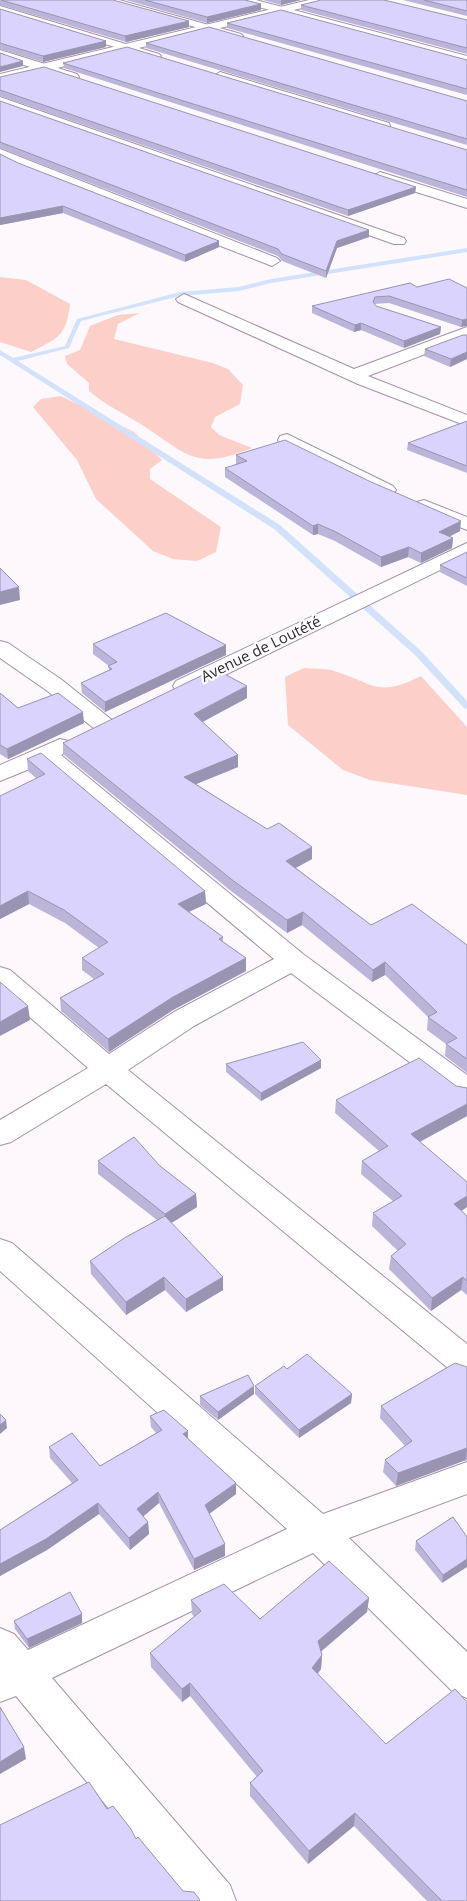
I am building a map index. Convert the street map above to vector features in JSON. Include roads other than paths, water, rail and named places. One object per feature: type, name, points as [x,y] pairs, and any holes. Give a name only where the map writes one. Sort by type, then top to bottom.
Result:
[{"type":"street","points":[[107,0],[253,41]]},
{"type":"street","points":[[244,0],[467,60]]},
{"type":"street","points":[[0,78],[322,0]]},
{"type":"street","points":[[0,9],[164,59]]},
{"type":"street","points":[[0,53],[89,82]]},
{"type":"street","points":[[211,73],[400,130]]},
{"type":"street","points":[[0,101],[399,241]]},
{"type":"street","points":[[0,153],[24,165],[272,261]]},
{"type":"street","points":[[363,170],[467,204]]},
{"type":"street","points":[[184,299],[354,375],[467,421]]},
{"type":"street","points":[[435,325],[465,334]]},
{"type":"street","points":[[354,375],[465,334]]},
{"type":"street","points":[[287,440],[376,485],[467,524]]},
{"type":"street","name":"Avenue de Loutété","points":[[166,695],[467,549]]},
{"type":"street","points":[[0,648],[54,684],[98,728],[0,774]]},
{"type":"street","points":[[44,753],[293,960],[467,1090]]},
{"type":"street","points":[[0,1134],[108,1069],[184,1019],[293,960]]},
{"type":"street","points":[[0,976],[108,1069],[467,1364]]},
{"type":"street","points":[[0,1252],[318,1533],[467,1679]]},
{"type":"street","points":[[214,1901],[8,1667],[318,1533],[467,1478]]},
{"type":"waterway","points":[[12,360],[67,347],[79,320],[180,294],[239,289],[271,281],[467,250]]},
{"type":"waterway","points":[[0,352],[12,360]]},
{"type":"waterway","points":[[12,360],[277,527],[418,653],[467,706]]}]
